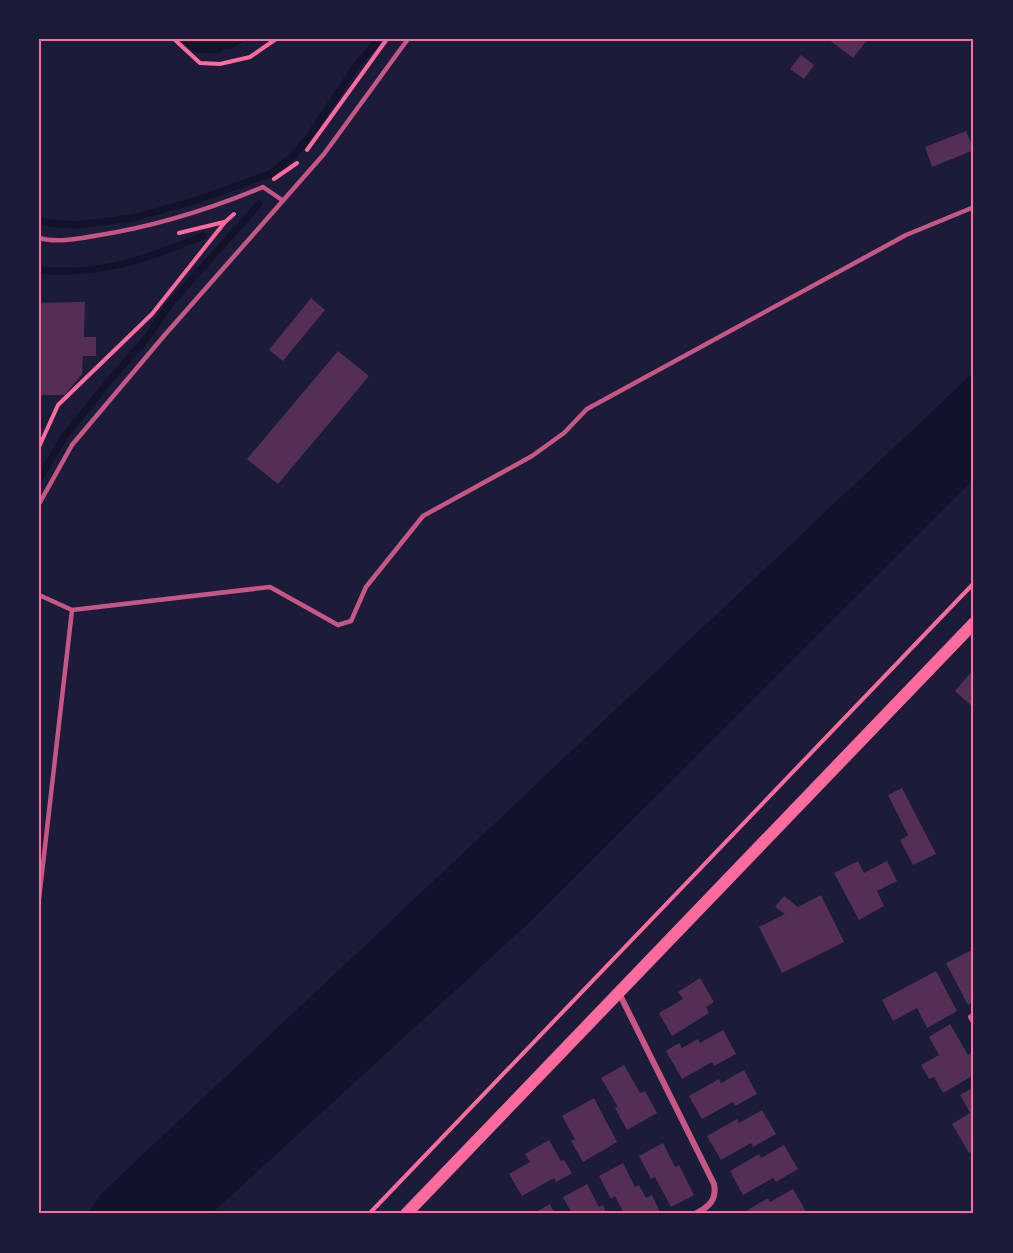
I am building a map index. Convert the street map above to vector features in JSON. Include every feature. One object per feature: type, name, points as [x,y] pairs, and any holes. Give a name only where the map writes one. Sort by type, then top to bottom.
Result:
[{"type":"main road","points":[[406,1214],[974,623]]},
{"type":"street","points":[[619,993],[714,1184],[715,1191],[711,1203],[695,1214]]},
{"type":"lane","points":[[39,504],[72,445],[162,337],[324,154],[408,39]]},
{"type":"lane","points":[[39,238],[49,241],[85,238],[133,230],[215,207],[263,187],[282,200]]},
{"type":"lane","points":[[39,594],[72,610],[270,587],[338,626],[351,621],[366,587],[423,516],[532,456],[564,433],[587,409],[906,235],[974,207]]},
{"type":"lane","points":[[39,899],[72,610]]},
{"type":"path","points":[[174,39],[200,63],[220,64],[250,57],[276,39]]},
{"type":"path","points":[[306,153],[387,39]]},
{"type":"path","points":[[263,187],[299,162]]},
{"type":"path","points":[[39,447],[58,405],[152,314],[225,222]]},
{"type":"path","points":[[369,1214],[974,583]]},
{"type":"shaded area","points":[[179,39],[247,39],[231,49],[224,48],[220,53],[207,53],[188,48]]},
{"type":"shaded area","points":[[974,372],[974,479],[532,920],[211,1214],[88,1214],[100,1195]]},
{"type":"building","points":[[828,39],[868,39],[853,58]]},
{"type":"building","points":[[801,55],[814,65],[804,79],[790,69]]},
{"type":"building","points":[[966,131],[974,150],[932,167],[925,147]]},
{"type":"building","points":[[311,298],[325,310],[283,361],[269,350]]},
{"type":"building","points":[[85,302],[84,337],[96,337],[96,356],[83,356],[82,374],[65,395],[39,395],[39,303]]},
{"type":"building","points":[[338,351],[369,376],[278,484],[247,459]]},
{"type":"building","points":[[974,669],[974,708],[955,691]]},
{"type":"building","points":[[902,788],[936,854],[913,865],[900,840],[908,835],[888,795]]},
{"type":"building","points":[[858,861],[864,873],[887,861],[897,881],[877,891],[884,906],[859,920],[834,873]]},
{"type":"building","points":[[821,895],[844,942],[782,973],[759,927],[785,914],[775,907],[784,896],[798,907]]},
{"type":"building","points":[[974,949],[974,1001],[968,1005],[946,963]]},
{"type":"building","points":[[936,971],[957,1011],[927,1028],[917,1008],[893,1021],[882,1000]]},
{"type":"building","points":[[700,978],[714,1002],[706,1007],[709,1013],[672,1036],[659,1013],[683,999],[678,992]]},
{"type":"building","points":[[950,1024],[968,1055],[974,1051],[974,1075],[943,1093],[934,1077],[929,1079],[921,1065],[939,1055],[929,1037]]},
{"type":"building","points":[[723,1030],[736,1054],[714,1066],[712,1062],[682,1079],[666,1051],[679,1043],[682,1048],[698,1039],[700,1043]]},
{"type":"building","points":[[624,1065],[640,1093],[645,1091],[657,1113],[627,1130],[615,1108],[618,1107],[601,1078]]},
{"type":"building","points":[[744,1070],[757,1094],[735,1106],[733,1102],[702,1119],[689,1096],[719,1079],[721,1083]]},
{"type":"building","points":[[974,1087],[974,1150],[969,1153],[952,1124],[970,1113],[960,1095]]},
{"type":"building","points":[[594,1098],[617,1142],[583,1162],[571,1141],[575,1139],[562,1116]]},
{"type":"building","points":[[762,1110],[776,1134],[753,1147],[751,1143],[721,1160],[707,1136],[737,1119],[739,1123]]},
{"type":"building","points":[[549,1140],[561,1161],[564,1160],[572,1173],[556,1182],[554,1178],[522,1196],[509,1174],[530,1162],[525,1154]]},
{"type":"building","points":[[663,1143],[675,1167],[679,1165],[694,1195],[671,1207],[655,1177],[651,1179],[639,1156]]},
{"type":"building","points":[[784,1145],[798,1169],[776,1182],[773,1178],[743,1195],[730,1171],[759,1154],[761,1158]]},
{"type":"building","points":[[623,1163],[635,1187],[639,1185],[646,1198],[652,1195],[660,1212],[624,1214],[615,1196],[611,1199],[599,1176]]},
{"type":"building","points":[[587,1184],[599,1207],[603,1205],[607,1214],[572,1214],[563,1197]]},
{"type":"building","points":[[793,1189],[807,1213],[741,1214],[768,1198],[770,1202]]},
{"type":"building","points":[[550,1204],[555,1214],[532,1214]]},
{"type":"waterway","points":[[39,220],[75,225],[133,218],[197,200],[270,174],[293,156],[308,138],[356,66],[379,39]]},
{"type":"waterway","points":[[39,480],[64,437],[146,339],[170,304],[259,204]]},
{"type":"waterway","points":[[39,269],[46,271],[85,270],[120,265],[203,236]]}]
